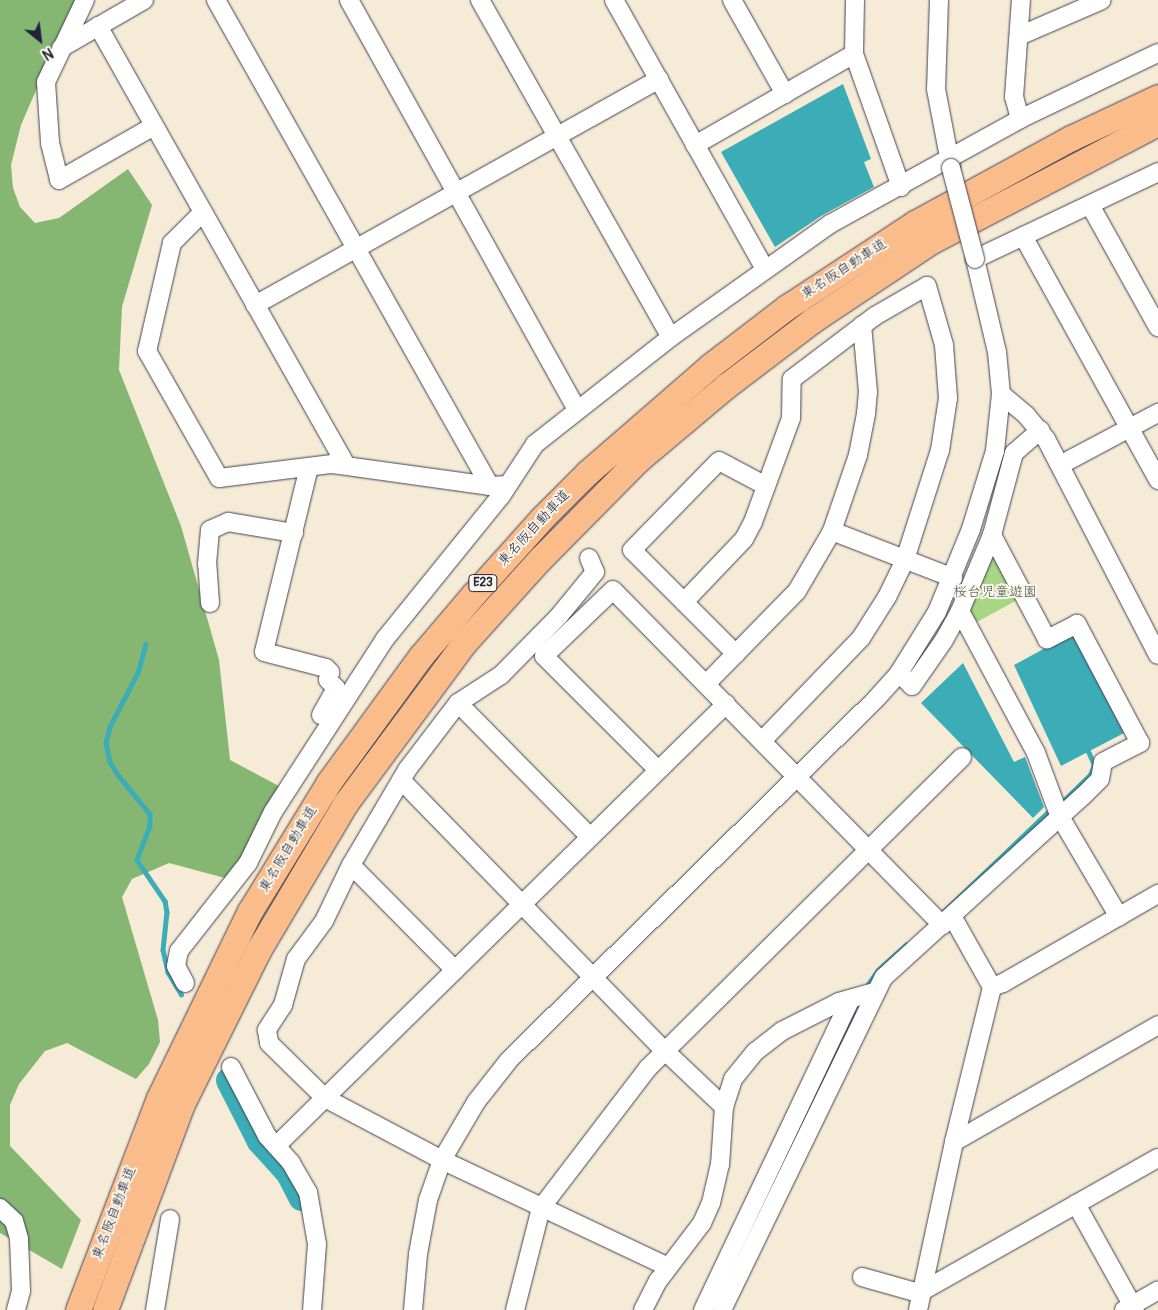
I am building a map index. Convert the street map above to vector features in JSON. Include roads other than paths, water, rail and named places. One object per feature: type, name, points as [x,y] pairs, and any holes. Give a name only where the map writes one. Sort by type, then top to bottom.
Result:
[{"type":"highway","name":"東名阪自動車道","points":[[78,1310],[158,1098],[250,911],[329,782],[421,656],[473,595],[542,518],[587,473],[710,366],[787,306],[915,223],[1071,138],[1158,97]]},
{"type":"highway","name":"東名阪自動車道","points":[[105,1310],[182,1104],[259,949],[345,804],[464,643],[546,552],[638,460],[726,386],[813,320],[930,242],[1158,123]]},
{"type":"street","points":[[85,0],[46,82],[50,143],[59,180],[154,126]]},
{"type":"street","points":[[61,48],[144,0]]},
{"type":"street","points":[[216,0],[356,248],[498,485]]},
{"type":"street","points":[[349,0],[576,408]]},
{"type":"street","points":[[480,0],[671,337]]},
{"type":"street","points":[[614,0],[765,269]]},
{"type":"street","points":[[732,0],[785,94]]},
{"type":"street","points":[[855,0],[854,54],[900,187]]},
{"type":"street","points":[[413,1310],[424,1216],[442,1160],[463,1121],[495,1077],[594,976],[797,778],[899,673],[937,612],[953,578],[995,451],[1001,394],[992,325],[950,164],[936,89],[939,0]]},
{"type":"street","points":[[1020,119],[1014,97],[1021,0]]},
{"type":"street","points":[[1019,36],[1102,0]]},
{"type":"street","points":[[98,26],[346,465]]},
{"type":"street","points":[[185,983],[176,966],[179,951],[248,863],[272,812],[310,751],[385,639],[498,485],[535,444],[576,408],[671,337],[830,224],[900,187],[950,164],[1020,119],[1158,53]]},
{"type":"street","points":[[695,145],[854,54]]},
{"type":"street","points":[[255,305],[659,79]]},
{"type":"street","points":[[974,259],[1157,175]]},
{"type":"street","points":[[1090,206],[1158,327]]},
{"type":"street","points":[[203,212],[172,243],[147,351],[219,478],[309,466],[346,465],[498,485]]},
{"type":"street","points":[[1023,236],[1158,480]]},
{"type":"street","points":[[684,602],[744,539],[791,418],[792,378],[862,325],[927,286],[944,344],[948,398],[944,431],[905,560],[887,597],[861,638],[762,741]]},
{"type":"street","points":[[706,684],[798,591],[832,531],[858,455],[866,414],[868,392],[862,325]]},
{"type":"street","points":[[1001,394],[1040,430],[1152,630],[1158,655]]},
{"type":"street","points":[[1060,465],[1158,413]]},
{"type":"street","points":[[899,673],[912,686],[960,611],[992,536],[1014,453],[1040,430]]},
{"type":"street","points":[[736,654],[632,550],[719,461],[766,486]]},
{"type":"street","points":[[309,466],[264,652],[326,668],[330,672],[328,680],[336,688],[308,735],[310,751]]},
{"type":"street","points":[[210,603],[206,564],[210,530],[228,522],[294,533]]},
{"type":"street","points":[[832,531],[953,578]]},
{"type":"street","points":[[722,1310],[875,992],[884,977],[940,918],[1100,779],[1103,762],[1140,743],[1077,624],[1046,640],[992,536]]},
{"type":"street","points":[[589,558],[595,572],[559,616],[501,675],[458,703],[401,780],[351,865],[324,921],[296,959],[283,1005],[267,1030],[269,1043],[325,1098],[442,1160],[668,1267]]},
{"type":"street","points":[[658,770],[544,656],[613,590],[867,849],[940,918],[992,987]]},
{"type":"street","points":[[960,611],[1036,753],[1059,815],[1119,917]]},
{"type":"street","points":[[458,703],[590,837]]},
{"type":"street","points":[[276,1146],[726,704]]},
{"type":"street","points":[[515,1310],[541,1208],[664,1050],[962,757]]},
{"type":"street","points":[[401,780],[664,1050],[724,1107]]},
{"type":"street","points":[[351,865],[455,970]]},
{"type":"street","points":[[919,1302],[954,1142],[992,987],[1158,894]]},
{"type":"street","points":[[644,1310],[668,1267],[696,1232],[711,1203],[720,1165],[724,1107],[733,1079],[755,1052],[782,1032],[850,1000],[875,992]]},
{"type":"street","points":[[703,1310],[850,1000]]},
{"type":"street","points":[[954,1142],[1158,1025]]},
{"type":"street","points":[[231,1067],[259,1122],[303,1183],[312,1209],[318,1269],[312,1310]]},
{"type":"street","points":[[919,1302],[1076,1204],[1158,1158]]},
{"type":"street","points":[[1076,1204],[1130,1308],[1158,1290]]},
{"type":"street","points":[[0,1208],[14,1221],[19,1239],[21,1291],[16,1310]]},
{"type":"street","points":[[155,1310],[170,1219]]},
{"type":"street","points":[[862,1277],[919,1302]]},
{"type":"water","points":[[843,84],[871,159],[864,162],[874,187],[821,216],[775,247],[721,152]]},
{"type":"water","points":[[1069,635],[1073,635],[1124,733],[1061,766],[1014,665]]},
{"type":"water","points":[[963,663],[1014,762],[1025,757],[1044,807],[1033,818],[921,703]]},
{"type":"waterway","points":[[146,644],[139,671],[110,727],[106,743],[110,762],[118,775],[150,814],[150,826],[137,860],[165,901],[167,912],[163,950],[168,972],[181,994]]},
{"type":"waterway","points":[[1063,801],[1090,775],[1094,765],[1087,749]]},
{"type":"waterway","points":[[938,917],[1047,813]]},
{"type":"waterway","points":[[868,984],[878,970],[906,945]]},
{"type":"waterway","points":[[814,1103],[854,1013]]},
{"type":"waterway","points":[[228,1080],[259,1141],[288,1173],[301,1198]]},
{"type":"park label","name":"桜台児童遊園","points":[[995,592]]}]
